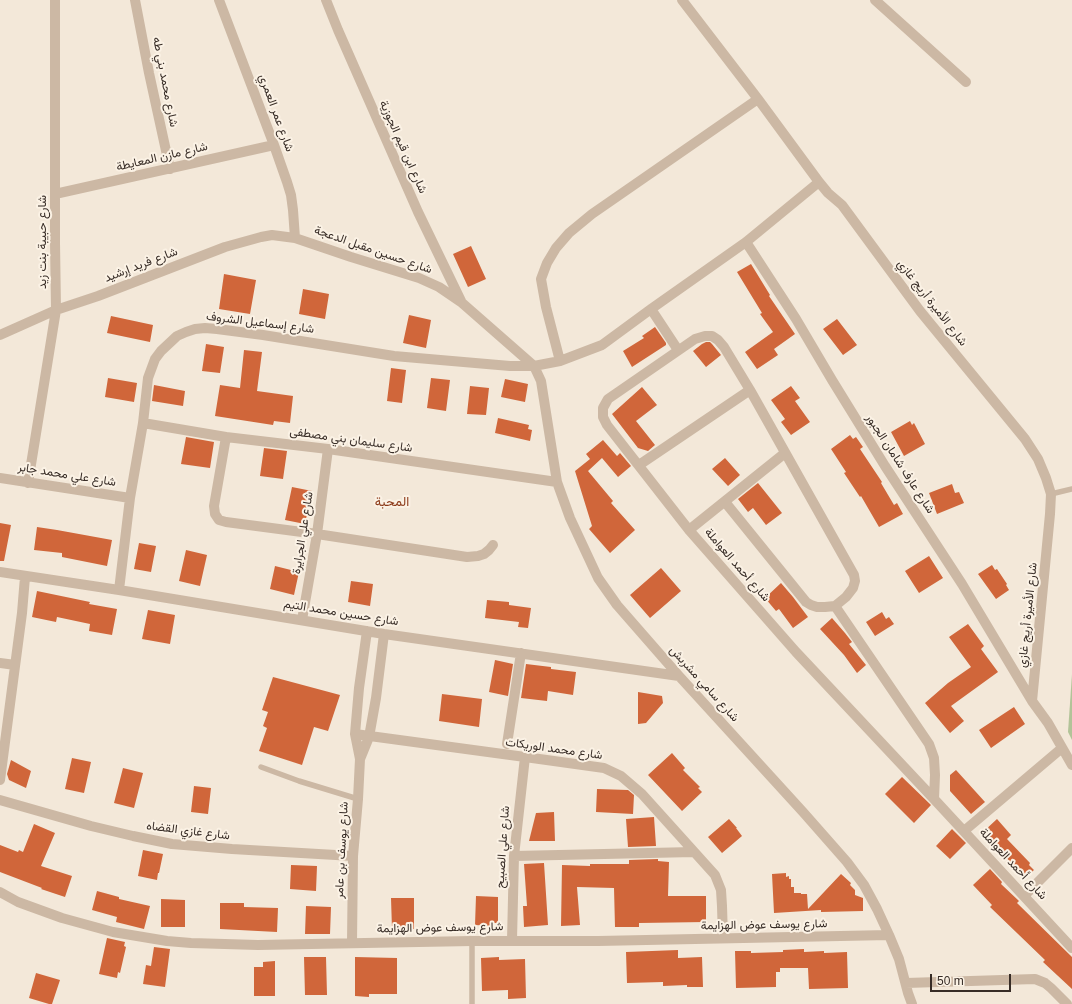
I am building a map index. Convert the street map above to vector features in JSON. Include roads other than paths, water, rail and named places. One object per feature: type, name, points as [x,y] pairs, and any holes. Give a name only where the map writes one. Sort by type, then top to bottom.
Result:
[{"type":"street","name":"شارع حبيبة بنت زيد","points":[[28,482],[56,310],[54,242],[55,0]]},
{"type":"street","name":"شارع محمد بني طه","points":[[136,0],[149,73],[170,169]]},
{"type":"street","name":"شارع عمر العمري","points":[[220,0],[291,195],[295,238]]},
{"type":"street","name":"شارع ابن قيم الجوزية","points":[[326,0],[412,198],[461,302]]},
{"type":"street","name":"شارع الأميرة أريج غازي","points":[[682,0],[819,182],[828,193],[842,205],[920,311],[1025,439],[1038,459],[1051,494],[1049,539],[1032,701]]},
{"type":"street","points":[[875,0],[966,82]]},
{"type":"street","points":[[560,361],[546,307],[541,279],[547,263],[556,248],[569,233],[592,214],[758,99]]},
{"type":"street","name":"شارع مازن المعايطة","points":[[55,194],[274,145]]},
{"type":"street","points":[[534,366],[560,361],[602,345],[746,242],[819,182]]},
{"type":"street","name":"شارع فريد إرشيد","points":[[0,335],[56,310],[225,247],[272,235],[295,238]]},
{"type":"street","name":"شارع حسين مقبل الدعجة","points":[[295,238],[419,278],[439,287],[461,302],[534,366]]},
{"type":"street","name":"شارع عارف شامان الجبور","points":[[746,242],[796,319],[885,466],[962,584],[1032,701]]},
{"type":"street","points":[[651,309],[678,350]]},
{"type":"street","name":"شارع إسماعيل الشروف","points":[[118,590],[148,378],[155,359],[161,351],[178,336],[195,329],[205,328],[314,342],[394,356],[510,366],[534,366]]},
{"type":"street","name":"شارع أحمد العواملة","points":[[835,606],[846,597],[853,588],[855,581],[854,575],[750,390],[724,347],[718,340],[712,336],[694,339],[608,399],[603,408],[603,417],[607,425],[689,530],[796,652],[1072,948]]},
{"type":"street","name":"شارع سامي مشربش","points":[[534,366],[541,381],[557,482],[570,518],[598,578],[617,606],[803,812],[847,862],[864,885],[877,909],[899,959],[912,1004]]},
{"type":"street","points":[[639,465],[750,390]]},
{"type":"street","name":"شارع سليمان بني مصطفى","points":[[142,423],[226,437],[328,449],[557,482]]},
{"type":"street","points":[[226,437],[214,506],[215,514],[219,520],[467,557],[478,556],[489,550],[493,545]]},
{"type":"street","name":"شارع علي الجرايرة","points":[[302,620],[317,534],[328,449]]},
{"type":"street","points":[[689,530],[785,453]]},
{"type":"street","name":"شارع علي محمد جابر","points":[[0,478],[130,498]]},
{"type":"street","points":[[724,502],[806,602],[817,606],[835,606],[929,744],[934,758],[934,799]]},
{"type":"street","name":"شارع حسين محمد التيم","points":[[0,572],[384,634],[679,676]]},
{"type":"street","points":[[0,780],[25,577]]},
{"type":"street","name":"شارع يوسف بن عامر","points":[[352,942],[354,856],[360,759],[355,734],[359,688],[367,631]]},
{"type":"street","name":"شارع يوسف بن عامر","points":[[360,759],[369,737],[376,698],[384,634]]},
{"type":"street","points":[[507,744],[521,653]]},
{"type":"street","points":[[0,663],[15,665]]},
{"type":"street","points":[[1032,701],[1048,723],[1072,765]]},
{"type":"street","name":"شارع محمد الوريكات","points":[[355,734],[525,756],[604,768],[621,776],[642,794],[715,875],[721,890],[722,938]]},
{"type":"street","points":[[964,831],[1062,748]]},
{"type":"street","name":"شارع علي الصبيح","points":[[512,940],[514,856],[525,756]]},
{"type":"street","name":"شارع غازي القضاه","points":[[0,800],[91,826],[172,844],[232,850],[354,856]]},
{"type":"street","points":[[1024,896],[1072,848]]},
{"type":"street","points":[[514,856],[694,852]]},
{"type":"street","name":"شارع يوسف عوض الهزايمة","points":[[0,892],[18,902],[62,918],[113,932],[167,941],[258,945],[352,942],[512,940],[598,941],[889,935]]},
{"type":"street","points":[[907,988],[1035,979],[1045,983],[1067,1004]]},
{"type":"street","name":"شارع سامي مشربش","points":[[906,1004],[907,988]]},
{"type":"lane","points":[[1051,494],[1072,489]]},
{"type":"lane","points":[[261,767],[299,781],[358,799]]},
{"type":"lane","points":[[472,941],[472,1004]]},
{"type":"district","name":"المحبة","points":[[392,502]]}]
